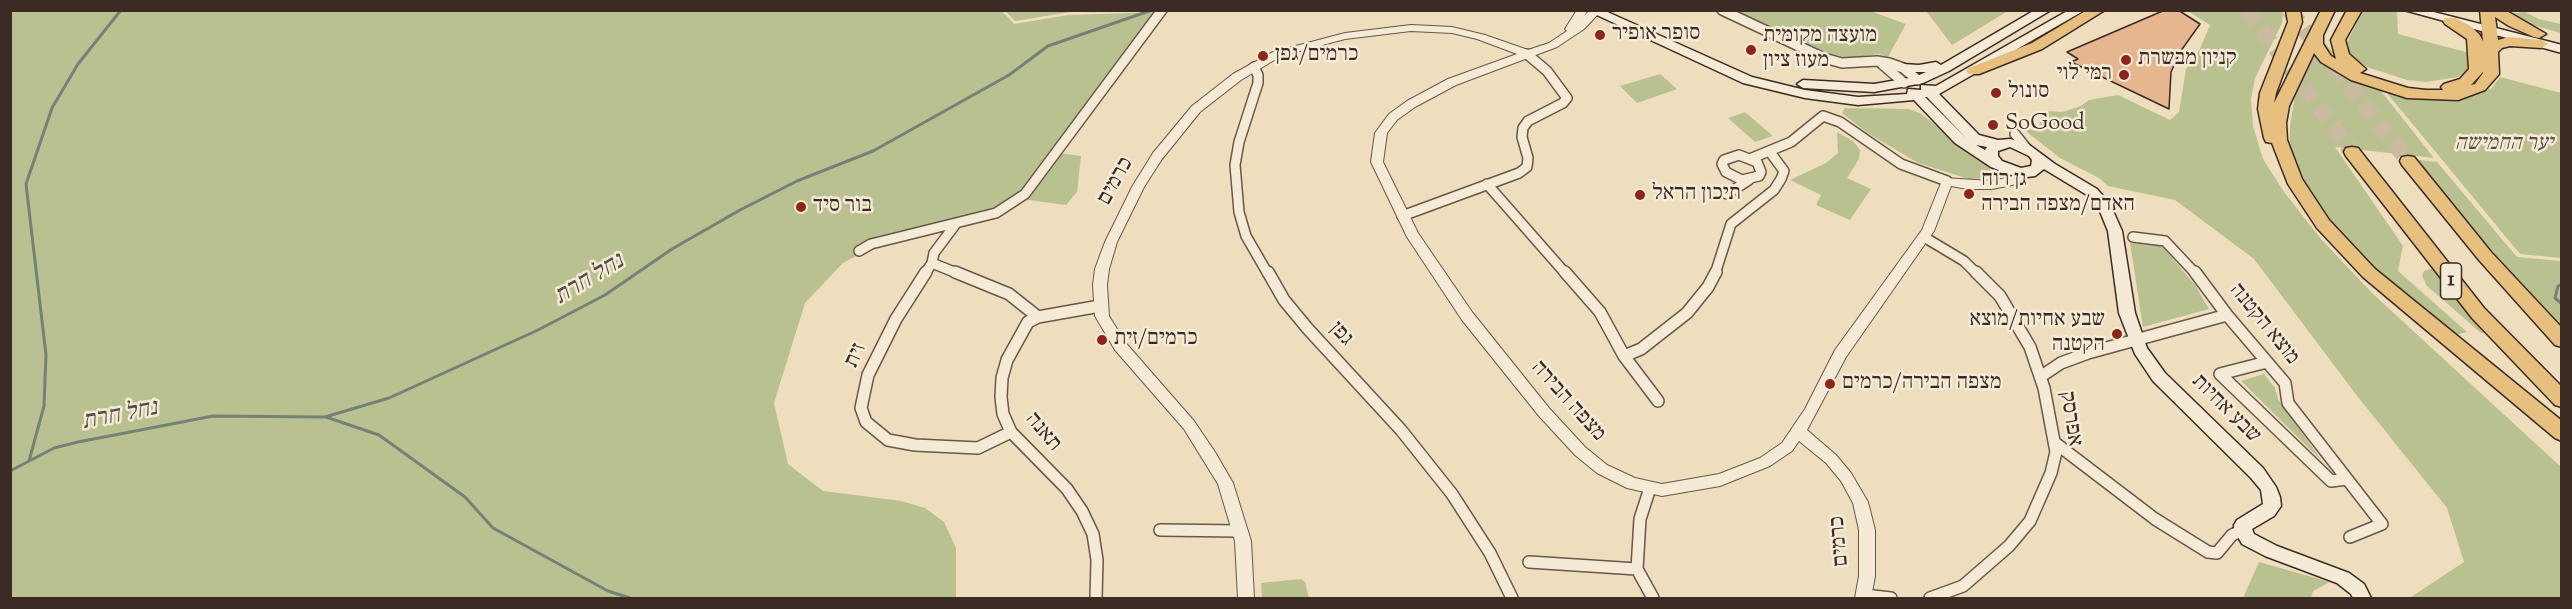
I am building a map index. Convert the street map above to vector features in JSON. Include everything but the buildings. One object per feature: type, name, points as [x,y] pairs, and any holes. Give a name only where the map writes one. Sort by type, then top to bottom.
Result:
[{"type":"highway","points":[[1974,71],[2037,46],[2098,10]]},
{"type":"highway","points":[[2294,10],[2295,22],[2268,93],[2266,109],[2270,134],[2280,160],[2323,224],[2369,273],[2562,433]]},
{"type":"highway","points":[[2303,195],[2285,159],[2279,140],[2278,123],[2287,91],[2328,10]]},
{"type":"highway","points":[[2355,10],[2338,40],[2337,45],[2342,56],[2355,67],[2376,77],[2416,87],[2440,88],[2458,85],[2471,78],[2477,70],[2474,37],[2449,16]]},
{"type":"highway","points":[[2316,34],[2316,44],[2322,54],[2347,73],[2387,88],[2426,95],[2458,95],[2481,87],[2491,74],[2491,18],[2514,23],[2540,39]]},
{"type":"highway","points":[[2491,50],[2509,41],[2540,39]]},
{"type":"highway","name":"1","points":[[2352,152],[2478,313],[2562,400]]},
{"type":"highway","name":"1","points":[[2408,161],[2485,256],[2562,340]]},
{"type":"main road","points":[[1610,10],[1744,70],[1778,80],[1815,86],[1851,88],[1874,88],[1918,80],[1957,62],[2045,10]]},
{"type":"main road","points":[[1592,11],[1757,83],[1838,100],[1889,100],[1931,93],[1953,84],[2079,10]]},
{"type":"main road","points":[[2410,10],[2449,16],[2491,18],[2562,50]]},
{"type":"main road","points":[[2540,39],[2562,39]]},
{"type":"main road","points":[[1903,68],[1919,69],[1957,62]]},
{"type":"main road","points":[[1918,80],[1977,140],[2031,152],[2040,165],[2028,173]]},
{"type":"main road","points":[[1904,83],[1965,144],[2000,166]]},
{"type":"main road","points":[[1953,84],[1947,97],[1954,118]]},
{"type":"main road","points":[[1889,100],[1914,105],[1934,114]]},
{"type":"main road","points":[[2000,166],[1991,152],[2002,144]]},
{"type":"main road","name":"שבע אחיות","points":[[2031,152],[2049,167],[2098,197],[2110,218],[2127,313],[2135,340],[2159,377],[2257,473],[2268,488],[2272,497],[2272,506],[2268,511],[2248,520],[2243,525],[2243,530]]},
{"type":"main road","name":"שבע אחיות","points":[[2000,166],[2028,173],[2055,175],[2078,183]]},
{"type":"main road","points":[[2243,530],[2248,539],[2271,551],[2349,581],[2361,592],[2362,598]]},
{"type":"street","points":[[859,251],[871,244],[996,213],[1025,194],[1162,10]]},
{"type":"street","points":[[1722,10],[1833,61],[1889,63],[1903,68],[1918,80]]},
{"type":"street","name":"מצפה הבירה","points":[[1592,11],[1565,39],[1429,93],[1394,117],[1381,133],[1377,162],[1412,234],[1467,316],[1544,412],[1580,451],[1602,469],[1632,484],[1662,490],[1691,487],[1746,471],[1765,462],[1787,447],[1799,432],[1840,354],[1864,317],[1934,222],[1947,181]]},
{"type":"street","name":"כרמים","points":[[1246,598],[1240,531],[1225,483],[1189,425],[1108,329],[1100,306],[1100,285],[1111,242],[1148,172],[1196,109],[1224,86],[1278,54],[1322,41],[1411,28],[1459,31],[1527,54]]},
{"type":"street","points":[[1402,216],[1519,173],[1527,167],[1528,158],[1522,137],[1523,128],[1528,122],[1563,103],[1567,98],[1547,70],[1527,54]]},
{"type":"street","points":[[1870,61],[1888,68],[1904,83]]},
{"type":"street","name":"גפן","points":[[1254,67],[1258,75],[1258,83],[1239,142],[1235,165],[1239,212],[1246,236],[1284,300],[1401,430],[1452,494],[1490,553],[1512,598]]},
{"type":"street","points":[[1752,158],[1760,166],[1761,172],[1755,179],[1731,176],[1722,164],[1732,155],[1752,158],[1770,152],[1791,142],[1823,116],[1831,118],[1901,164],[1947,181],[1968,185],[1992,185],[2013,181],[2028,173]]},
{"type":"street","points":[[1624,356],[1641,349],[1661,335],[1687,313],[1708,287],[1718,270],[1731,224],[1774,190],[1782,179],[1784,171],[1770,152]]},
{"type":"street","points":[[1992,185],[2005,180],[2007,176],[2000,166]]},
{"type":"street","points":[[1727,194],[1749,180]]},
{"type":"street","points":[[1487,184],[1600,312],[1624,356],[1658,401]]},
{"type":"street","name":"זית","points":[[955,225],[934,253],[932,263],[896,319],[868,375],[861,408],[866,423],[877,433],[888,440],[915,445],[978,447],[1011,432]]},
{"type":"street","name":"אפרסק","points":[[1924,237],[1964,261],[2000,296],[2030,346],[2051,419],[2056,452],[2051,473],[2030,521],[1990,565],[1963,586],[1930,598]]},
{"type":"street","name":"מוצא הקטנה","points":[[2133,237],[2165,241],[2205,282],[2227,315],[2285,383],[2288,403],[2382,524],[2350,537]]},
{"type":"street","points":[[932,263],[1009,294],[1038,317],[1100,306]]},
{"type":"street","points":[[2040,377],[2061,363],[2227,315]]},
{"type":"street","name":"תאנה","points":[[1038,317],[1028,322],[1013,347],[1002,378],[1003,414],[1011,432],[1067,489],[1082,511],[1093,534],[1097,560],[1096,598]]},
{"type":"street","points":[[2267,362],[2220,374],[2331,480],[2347,479]]},
{"type":"street","name":"כרמים","points":[[1799,432],[1832,459],[1846,477],[1860,502],[1867,530],[1867,576],[1864,597]]},
{"type":"street","points":[[2054,442],[2155,519],[2208,552],[2217,553],[2232,535],[2243,530]]},
{"type":"street","points":[[1650,488],[1640,519],[1637,570],[1653,598]]},
{"type":"street","points":[[1160,530],[1240,531]]},
{"type":"street","points":[[1529,562],[1637,570]]},
{"type":"street","points":[[1864,597],[1891,598]]},
{"type":"green space","points":[[1001,10],[1014,24],[1068,15],[1161,12],[1059,153],[1081,156],[1077,192],[1066,205],[1028,200],[880,243],[843,263],[805,303],[774,403],[788,464],[823,491],[901,501],[925,508],[944,522],[956,548],[956,598],[11,598],[10,11]]},
{"type":"green space","points":[[1005,11],[1130,11],[1071,12],[1015,21]]},
{"type":"green space","points":[[1735,11],[1870,11],[1906,24],[1888,57],[1879,54],[1848,58],[1828,53]]},
{"type":"green space","points":[[1926,11],[2008,11],[1952,45]]},
{"type":"green space","points":[[2188,11],[2283,11],[2282,23],[2255,78],[2251,99],[2253,126],[2263,159],[2284,192],[2321,239],[2373,294],[2561,467],[2561,598],[2405,598],[2411,597],[2464,562],[2447,508],[2358,397],[2254,259],[2175,200],[2108,186],[2099,178],[2060,158],[2023,129],[2038,130],[2042,114],[2049,111],[2062,112],[2081,106],[2089,100],[2118,95],[2170,120],[2179,112],[2186,69],[2200,49],[2210,25]]},
{"type":"green space","points":[[2363,11],[2397,11],[2398,34],[2473,54],[2472,68],[2458,77],[2426,82],[2407,80],[2367,67],[2348,53],[2346,48]]},
{"type":"green space","points":[[2525,12],[2539,19],[2561,24],[2561,33],[2522,22],[2508,14]]},
{"type":"green space","points":[[2314,52],[2343,75],[2381,91],[2434,158],[2335,147],[2403,246],[2398,271],[2467,332],[2455,335],[2400,295],[2342,238],[2319,208],[2298,174],[2289,150],[2290,125],[2295,96]]},
{"type":"green space","points":[[1660,74],[1677,89],[1637,103],[1620,86]]},
{"type":"green space","name":"יער החמישה","points":[[2500,77],[2561,93],[2561,258],[2520,254],[2386,92],[2413,98],[2458,99],[2492,88]]},
{"type":"green space","points":[[1845,108],[1909,109],[1920,113],[1990,167],[1990,173],[1984,178],[1969,179],[1918,163],[1866,132],[1842,113]]},
{"type":"green space","points":[[1745,112],[1773,136],[1755,142],[1728,118]]},
{"type":"green space","points":[[1837,132],[1853,141],[1860,150],[1859,159],[1847,178],[1871,189],[1850,220],[1816,205],[1821,195],[1790,180],[1826,163],[1838,153]]},
{"type":"green space","points":[[2411,159],[2437,162],[2517,257],[2561,261],[2561,325],[2497,256]]},
{"type":"green space","points":[[2130,243],[2162,246],[2195,285],[2209,309],[2143,327]]},
{"type":"green space","points":[[2433,268],[2488,332],[2481,333],[2427,286],[2422,276],[2424,271]]},
{"type":"green space","points":[[2264,374],[2275,388],[2278,399],[2322,461],[2241,381]]},
{"type":"green space","points":[[2259,562],[2330,582],[2313,591],[2311,598],[2243,598]]},
{"type":"green space","points":[[1301,579],[1305,582],[1309,598],[1262,598],[1261,583]]},
{"type":"waterway","points":[[29,461],[44,406],[46,355],[26,184],[52,108],[78,64],[121,10]]},
{"type":"waterway","name":"נחל חרת","points":[[10,471],[54,448],[78,442],[213,416],[325,417],[389,398],[538,330],[605,295],[672,249],[740,210],[797,181],[873,151],[1009,75],[1048,46],[1152,10]]},
{"type":"waterway","points":[[2562,284],[2558,286],[2555,298],[2562,304]]},
{"type":"waterway","points":[[326,417],[379,435],[465,497],[493,528],[608,591],[630,598]]},
{"type":"tunnel","points":[[2247,10],[2352,152]]},
{"type":"tunnel","points":[[2289,10],[2408,161]]},
{"type":"place","name":"סופר אופיר","points":[[1600,35]]},
{"type":"place","name":"מועצה מקומית מעוז ציון","points":[[1751,50]]},
{"type":"place","name":"כרמים/גפן","points":[[1263,56]]},
{"type":"place","name":"קניון מבשרת","points":[[2126,60]]},
{"type":"place","name":"רמי לוי","points":[[2124,75]]},
{"type":"place","name":"סונול","points":[[1996,93]]},
{"type":"place","name":"SoGood","points":[[1993,125]]},
{"type":"place","name":"גן רוח האדם/מצפה הבירה","points":[[1969,194]]},
{"type":"place","name":"תיכון הראל","points":[[1640,195]]},
{"type":"place","name":"בור סיד","points":[[801,207]]},
{"type":"place","name":"שבע אחיות/מוצא הקטנה","points":[[2117,334]]},
{"type":"place","name":"כרמים/זית","points":[[1102,340]]},
{"type":"place","name":"מצפה הבירה/כרמים","points":[[1830,384]]}]
